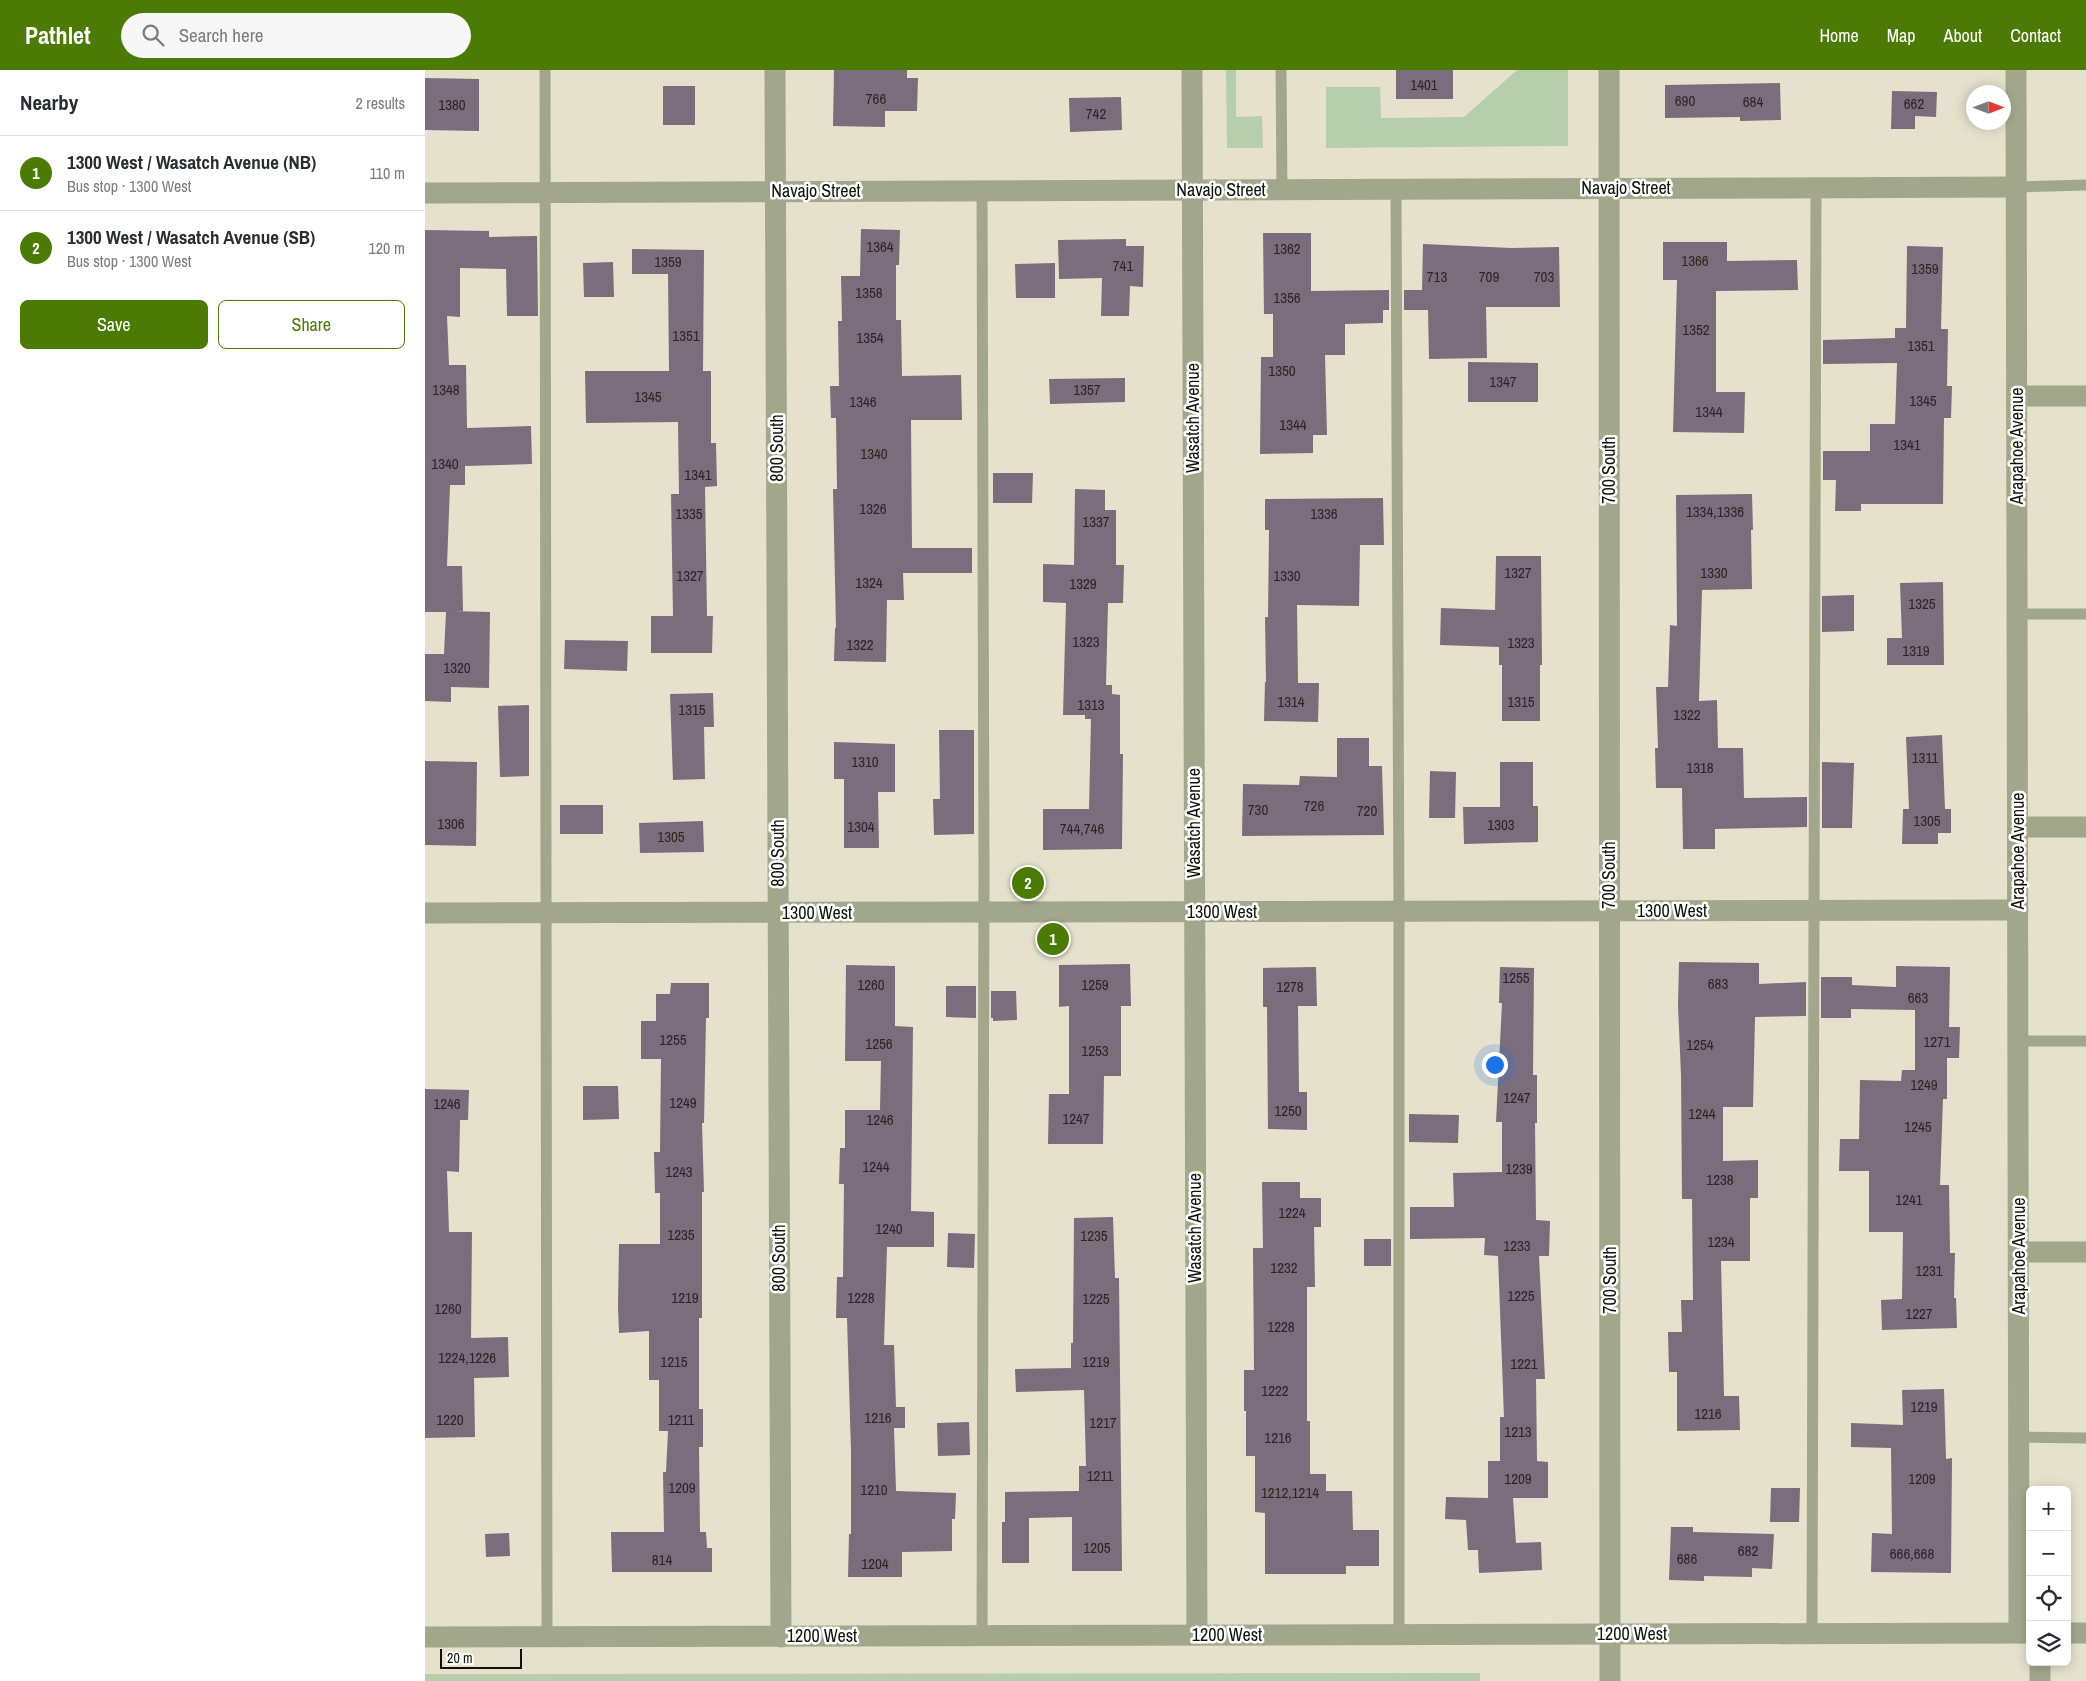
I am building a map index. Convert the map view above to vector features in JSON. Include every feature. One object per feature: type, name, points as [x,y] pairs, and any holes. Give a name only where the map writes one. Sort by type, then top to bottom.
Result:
[{"type":"street","name":"800 South","points":[[775,70],[781,1636]]},
{"type":"street","name":"Wasatch Avenue","points":[[1192,70],[1197,1635]]},
{"type":"street","name":"700 South","points":[[1609,70],[1610,1681]]},
{"type":"street","name":"Arapahoe Avenue","points":[[2016,70],[2019,1437],[2024,1633]]},
{"type":"street","name":"Navajo Street","points":[[425,193],[2016,187]]},
{"type":"street","points":[[2017,396],[2086,396]]},
{"type":"street","points":[[2018,827],[2086,827]]},
{"type":"street","name":"1300 West","points":[[425,913],[2018,910]]},
{"type":"street","points":[[2019,1252],[2086,1252]]},
{"type":"street","name":"1200 West","points":[[425,1638],[2024,1633]]},
{"type":"street","points":[[2071,1633],[2086,1633]]},
{"type":"street","points":[[2040,1666],[2040,1681]]},
{"type":"lane","points":[[545,70],[547,1637]]},
{"type":"lane","points":[[1281,70],[1282,189]]},
{"type":"lane","points":[[2016,187],[2086,186]]},
{"type":"lane","points":[[1812,1633],[1816,187]]},
{"type":"lane","points":[[1396,189],[1399,1634]]},
{"type":"lane","points":[[982,190],[984,912],[983,1636]]},
{"type":"lane","points":[[2018,614],[2086,614]]},
{"type":"lane","points":[[2019,1041],[2086,1041]]},
{"type":"lane","points":[[2019,1437],[2086,1438]]},
{"type":"green space","points":[[1226,70],[1236,70],[1236,117],[1262,116],[1263,148],[1227,148]]},
{"type":"green space","points":[[1517,70],[1568,70],[1568,146],[1326,148],[1326,87],[1380,87],[1381,118],[1464,117]]},
{"type":"green space","points":[[1480,1673],[1480,1681],[425,1681],[425,1674]]},
{"type":"building","points":[[834,70],[907,70],[907,78],[918,78],[917,111],[885,111],[885,127],[833,126]]},
{"type":"building","points":[[1396,70],[1453,70],[1453,99],[1396,99]]},
{"type":"building","points":[[425,78],[479,79],[479,131],[425,130]]},
{"type":"building","points":[[1780,83],[1781,120],[1740,121],[1740,117],[1665,118],[1665,85]]},
{"type":"building","points":[[663,86],[695,86],[695,125],[663,125]]},
{"type":"building","points":[[1892,91],[1937,92],[1936,117],[1915,116],[1915,129],[1891,129]]},
{"type":"building","points":[[1121,97],[1122,130],[1070,132],[1069,98]]},
{"type":"building","points":[[861,229],[900,230],[899,265],[896,265],[896,320],[901,320],[902,376],[961,375],[962,420],[911,420],[912,548],[972,548],[972,573],[903,573],[904,600],[887,600],[886,662],[834,661],[836,628],[833,489],[837,489],[836,418],[831,418],[830,386],[839,386],[838,321],[842,321],[841,276],[860,276]]},
{"type":"building","points":[[425,230],[489,231],[489,237],[537,236],[538,316],[507,316],[506,269],[460,268],[460,317],[447,316],[449,365],[466,365],[467,428],[531,426],[532,464],[465,466],[465,485],[450,485],[447,566],[462,566],[463,611],[453,611],[490,612],[489,688],[451,687],[451,702],[425,701],[425,654],[444,654],[446,612],[425,612]]},
{"type":"building","points":[[1263,233],[1311,233],[1311,291],[1389,290],[1389,310],[1383,310],[1383,323],[1345,324],[1345,355],[1325,355],[1327,435],[1313,435],[1313,453],[1260,454],[1261,357],[1273,357],[1273,314],[1264,314]]},
{"type":"building","points":[[1126,239],[1126,246],[1144,246],[1143,287],[1130,286],[1129,316],[1101,316],[1102,278],[1059,279],[1058,240]]},
{"type":"building","points":[[1663,242],[1727,242],[1727,261],[1797,260],[1798,290],[1716,291],[1716,392],[1745,392],[1744,433],[1673,432],[1677,280],[1663,280]]},
{"type":"building","points":[[1423,244],[1511,248],[1559,247],[1560,307],[1486,307],[1487,358],[1429,359],[1428,310],[1404,310],[1404,290],[1422,290]]},
{"type":"building","points":[[1907,246],[1943,247],[1941,329],[1948,329],[1947,386],[1952,386],[1951,418],[1944,418],[1943,504],[1861,504],[1861,511],[1835,511],[1836,480],[1823,480],[1823,451],[1870,451],[1870,424],[1895,424],[1897,363],[1823,364],[1823,340],[1895,338],[1895,328],[1906,328]]},
{"type":"building","points":[[632,249],[704,250],[703,371],[711,371],[711,443],[716,443],[717,486],[705,487],[707,616],[713,616],[712,653],[651,653],[651,616],[673,616],[671,494],[679,494],[678,422],[586,423],[585,371],[669,371],[668,274],[632,274]]},
{"type":"building","points":[[613,262],[614,297],[584,297],[583,263]]},
{"type":"building","points":[[1055,263],[1055,298],[1016,298],[1015,264]]},
{"type":"building","points":[[1468,362],[1538,363],[1538,402],[1468,402]]},
{"type":"building","points":[[1125,378],[1125,402],[1050,404],[1049,379]]},
{"type":"building","points":[[993,473],[1033,473],[1032,503],[993,503]]},
{"type":"building","points":[[1075,489],[1105,490],[1105,510],[1116,510],[1116,565],[1124,565],[1123,603],[1108,603],[1106,685],[1112,685],[1112,694],[1120,695],[1120,754],[1123,754],[1122,849],[1043,850],[1043,809],[1089,809],[1091,719],[1085,719],[1085,715],[1063,715],[1066,603],[1043,602],[1043,564],[1074,565]]},
{"type":"building","points":[[1752,494],[1752,589],[1702,590],[1699,701],[1717,700],[1718,748],[1743,748],[1744,798],[1807,797],[1807,827],[1715,829],[1715,849],[1683,849],[1682,788],[1656,788],[1655,748],[1658,748],[1656,687],[1668,687],[1670,625],[1677,626],[1676,495]]},
{"type":"building","points":[[1383,498],[1384,545],[1360,545],[1359,606],[1297,605],[1298,683],[1319,683],[1318,722],[1264,721],[1266,682],[1265,617],[1268,617],[1269,530],[1265,530],[1265,499]]},
{"type":"building","points":[[1496,556],[1541,556],[1542,665],[1540,665],[1540,721],[1502,721],[1502,665],[1499,665],[1499,647],[1440,645],[1441,608],[1495,610]]},
{"type":"building","points":[[1943,582],[1944,665],[1887,665],[1887,638],[1902,638],[1900,583]]},
{"type":"building","points":[[1854,595],[1854,631],[1822,632],[1822,596]]},
{"type":"building","points":[[565,640],[628,641],[627,671],[564,669]]},
{"type":"building","points":[[713,693],[714,727],[704,727],[705,779],[673,780],[670,694]]},
{"type":"building","points":[[529,705],[529,776],[500,777],[498,706]]},
{"type":"building","points":[[939,730],[974,730],[974,834],[934,835],[933,799],[940,799]]},
{"type":"building","points":[[1942,735],[1945,809],[1951,809],[1951,833],[1938,833],[1938,844],[1902,844],[1903,809],[1909,809],[1906,737]]},
{"type":"building","points":[[1337,738],[1369,738],[1369,766],[1382,766],[1384,835],[1242,836],[1243,784],[1299,785],[1300,776],[1337,777]]},
{"type":"building","points":[[834,742],[895,744],[895,792],[878,792],[879,848],[844,848],[844,779],[834,779]]},
{"type":"building","points":[[425,761],[477,762],[476,846],[425,845]]},
{"type":"building","points":[[1500,762],[1533,762],[1533,806],[1538,806],[1538,842],[1464,844],[1463,807],[1500,807]]},
{"type":"building","points":[[1822,762],[1854,763],[1852,828],[1822,828]]},
{"type":"building","points":[[1430,771],[1456,772],[1455,818],[1429,818]]},
{"type":"building","points":[[560,805],[603,805],[603,834],[560,834]]},
{"type":"building","points":[[703,821],[704,852],[640,853],[639,823]]},
{"type":"building","points":[[1679,962],[1759,963],[1759,984],[1806,982],[1806,1016],[1755,1017],[1753,1107],[1723,1107],[1723,1161],[1758,1160],[1758,1198],[1750,1198],[1750,1261],[1721,1261],[1724,1396],[1739,1396],[1740,1430],[1677,1431],[1677,1372],[1669,1372],[1668,1332],[1682,1332],[1681,1300],[1693,1300],[1692,1199],[1682,1199],[1681,1075],[1678,1005]]},
{"type":"building","points":[[1130,964],[1131,1006],[1121,1006],[1121,1076],[1104,1076],[1103,1144],[1048,1144],[1049,1094],[1069,1094],[1069,1006],[1059,1007],[1059,965]]},
{"type":"building","points":[[846,965],[895,966],[895,1026],[913,1027],[911,1211],[934,1212],[934,1247],[887,1247],[884,1345],[894,1345],[896,1407],[905,1407],[905,1428],[894,1428],[896,1491],[956,1493],[955,1519],[952,1519],[952,1551],[902,1552],[902,1577],[848,1577],[849,1534],[851,1534],[851,1451],[847,1318],[836,1318],[837,1277],[843,1277],[844,1184],[839,1184],[840,1148],[845,1148],[845,1110],[880,1110],[881,1061],[845,1061]]},
{"type":"building","points":[[1896,966],[1950,967],[1949,1027],[1960,1027],[1959,1058],[1947,1058],[1947,1099],[1943,1099],[1940,1185],[1949,1185],[1950,1253],[1955,1253],[1954,1298],[1956,1298],[1957,1328],[1882,1330],[1881,1300],[1902,1299],[1903,1232],[1869,1232],[1869,1171],[1839,1171],[1840,1139],[1859,1139],[1860,1080],[1901,1081],[1902,1070],[1915,1070],[1915,1010],[1851,1009],[1851,1018],[1821,1018],[1821,977],[1852,977],[1852,985],[1896,987]]},
{"type":"building","points":[[1316,967],[1317,1006],[1298,1006],[1299,1092],[1307,1092],[1307,1130],[1268,1129],[1267,1007],[1263,1007],[1263,968]]},
{"type":"building","points":[[1500,967],[1534,968],[1533,1075],[1537,1075],[1537,1123],[1535,1123],[1536,1220],[1550,1221],[1549,1256],[1539,1256],[1545,1379],[1536,1379],[1537,1461],[1548,1462],[1548,1498],[1513,1498],[1516,1543],[1541,1542],[1542,1570],[1479,1573],[1478,1550],[1468,1550],[1466,1520],[1445,1519],[1446,1497],[1488,1498],[1488,1461],[1500,1461],[1500,1417],[1504,1417],[1498,1256],[1484,1255],[1485,1238],[1410,1239],[1410,1207],[1454,1207],[1453,1173],[1502,1172],[1502,1122],[1496,1122],[1502,1003],[1499,1003]]},
{"type":"building","points":[[671,983],[709,983],[709,1018],[706,1018],[704,1123],[702,1123],[704,1192],[702,1192],[702,1318],[699,1318],[699,1409],[703,1409],[703,1447],[699,1447],[700,1532],[706,1532],[707,1548],[712,1548],[712,1572],[612,1572],[611,1532],[664,1532],[663,1472],[666,1472],[668,1431],[659,1431],[659,1380],[649,1380],[649,1331],[619,1333],[618,1307],[619,1244],[660,1244],[660,1193],[655,1193],[654,1152],[660,1152],[661,1059],[641,1059],[641,1021],[656,1021],[656,994],[670,994]]},
{"type":"building","points":[[946,986],[976,986],[976,1018],[946,1017]]},
{"type":"building","points":[[991,991],[1016,991],[1017,1020],[993,1021],[993,1018],[991,1018]]},
{"type":"building","points":[[583,1086],[618,1086],[619,1119],[583,1120]]},
{"type":"building","points":[[425,1089],[469,1090],[468,1120],[460,1120],[459,1172],[447,1171],[449,1232],[472,1232],[471,1338],[508,1337],[509,1377],[474,1378],[475,1437],[425,1438]]},
{"type":"building","points":[[1409,1114],[1459,1115],[1458,1143],[1409,1142]]},
{"type":"building","points":[[1262,1182],[1300,1182],[1300,1198],[1321,1198],[1321,1227],[1314,1227],[1315,1287],[1307,1287],[1307,1421],[1310,1421],[1310,1474],[1326,1474],[1326,1491],[1352,1491],[1353,1530],[1379,1530],[1379,1566],[1346,1566],[1346,1574],[1265,1574],[1265,1513],[1255,1512],[1255,1456],[1246,1456],[1246,1411],[1244,1411],[1244,1370],[1254,1370],[1253,1248],[1263,1248]]},
{"type":"building","points":[[1113,1217],[1115,1278],[1119,1278],[1122,1571],[1072,1571],[1072,1517],[1029,1518],[1029,1563],[1002,1563],[1002,1522],[1005,1522],[1005,1492],[1079,1491],[1079,1466],[1086,1466],[1084,1390],[1016,1392],[1015,1369],[1071,1368],[1074,1218]]},
{"type":"building","points":[[948,1233],[975,1234],[974,1268],[947,1267]]},
{"type":"building","points":[[1364,1239],[1391,1239],[1391,1266],[1364,1266]]},
{"type":"building","points":[[1944,1389],[1946,1459],[1952,1458],[1951,1573],[1871,1572],[1872,1533],[1892,1534],[1891,1448],[1851,1447],[1851,1423],[1903,1425],[1902,1390]]},
{"type":"building","points":[[969,1422],[970,1455],[938,1456],[937,1423]]},
{"type":"building","points":[[1771,1488],[1800,1488],[1799,1522],[1770,1522]]},
{"type":"building","points":[[1671,1527],[1693,1527],[1693,1532],[1774,1534],[1772,1569],[1752,1568],[1752,1577],[1704,1576],[1704,1581],[1669,1580]]},
{"type":"building","points":[[509,1533],[510,1556],[486,1557],[485,1534]]},
{"type":"place","name":"1300 West / Wasatch Avenue (SB)","points":[[1028,883]]},
{"type":"place","name":"1300 West / Wasatch Avenue (NB)","points":[[1053,939]]}]
